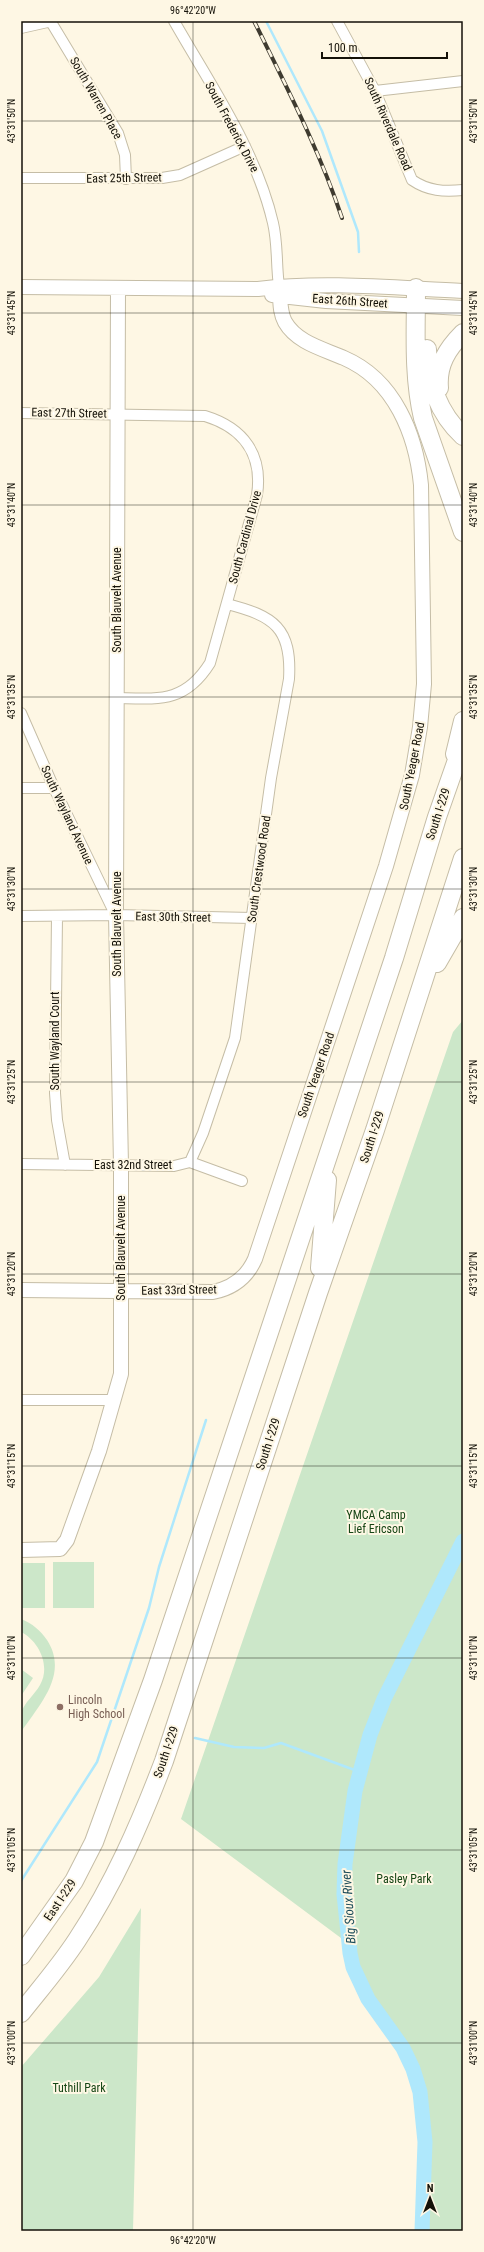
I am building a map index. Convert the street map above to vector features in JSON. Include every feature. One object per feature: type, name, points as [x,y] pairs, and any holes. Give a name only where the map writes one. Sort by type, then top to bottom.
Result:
[{"type":"highway","points":[[422,296],[428,371],[436,397],[443,412],[449,422],[463,436]]},
{"type":"highway","points":[[422,296],[416,379],[419,399],[423,418],[463,532]]},
{"type":"highway","points":[[443,412],[439,386],[440,364],[452,343],[463,333]]},
{"type":"highway","points":[[444,796],[463,720]]},
{"type":"highway","name":"South I-229","points":[[94,1842],[153,1680],[394,958],[444,796],[463,743]]},
{"type":"highway","name":"South I-229","points":[[23,2010],[55,1971],[89,1920],[119,1866],[146,1807],[164,1762],[463,858]]},
{"type":"highway","points":[[396,1062],[435,968],[463,918]]},
{"type":"highway","points":[[318,1293],[329,1153]]},
{"type":"highway","points":[[21,1935],[66,1874],[94,1842]]},
{"type":"highway","name":"East I-229","points":[[21,1956],[74,1881],[94,1842]]},
{"type":"street","points":[[21,28],[52,21]]},
{"type":"street","name":"South Warren Place","points":[[52,21],[118,133],[125,154],[126,179]]},
{"type":"street","name":"South Frederick Drive","points":[[174,21],[245,146],[264,189],[276,241],[280,291]]},
{"type":"street","name":"South Riverdale Road","points":[[338,21],[376,91],[412,180],[423,188],[439,191],[463,190]]},
{"type":"street","points":[[376,91],[463,81]]},
{"type":"street","name":"East 25th Street","points":[[21,178],[162,178],[180,175],[245,146]]},
{"type":"street","name":"East 26th Street","points":[[21,287],[238,289],[422,296],[463,291]]},
{"type":"street","name":"South Blauvelt Avenue","points":[[21,1550],[60,1549],[67,1540],[99,1451],[121,1374],[121,1165],[116,915],[118,288]]},
{"type":"street","name":"South Yeager Road","points":[[240,1281],[248,1272],[255,1259],[400,822],[416,753],[424,684],[421,485],[419,461],[412,438],[404,417],[390,394],[370,374],[347,359],[304,341],[293,332],[281,311],[280,291]]},
{"type":"street","name":"East 26th Street","points":[[422,296],[463,308]]},
{"type":"street","name":"East 27th Street","points":[[21,413],[117,414]]},
{"type":"street","name":"South Cardinal Drive","points":[[117,414],[205,416],[230,426],[244,439],[253,453],[259,481],[257,495],[210,664],[201,678],[190,687],[172,696],[156,699],[117,698]]},
{"type":"street","name":"South Crestwood Road","points":[[190,1162],[203,1133],[235,1038],[271,778],[289,679],[290,663],[285,638],[272,620],[255,611],[227,604]]},
{"type":"street","name":"South Wayland Avenue","points":[[21,713],[54,788],[116,915]]},
{"type":"street","points":[[21,788],[54,788]]},
{"type":"street","name":"East 30th Street","points":[[21,916],[116,915],[252,918]]},
{"type":"street","name":"South Wayland Court","points":[[57,916],[55,1093],[57,1120],[65,1165]]},
{"type":"street","name":"East 32nd Street","points":[[21,1164],[174,1166],[190,1162],[242,1181]]},
{"type":"street","name":"East 33rd Street","points":[[21,1290],[213,1292],[225,1289],[240,1281]]},
{"type":"street","points":[[21,1400],[114,1400]]},
{"type":"green space","name":"YMCA Camp Lief Ericson","points":[[463,1020],[463,2231],[422,2231],[426,2187],[426,2162],[425,2137],[418,2087],[412,2065],[403,2047],[362,1987],[356,1974],[349,1944],[181,1819],[453,1032]]},
{"type":"green space","points":[[53,1562],[94,1562],[94,1608],[53,1608]]},
{"type":"green space","points":[[21,1563],[45,1563],[45,1608],[21,1608]]},
{"type":"green space","points":[[21,1619],[39,1630],[45,1637],[53,1653],[55,1665],[53,1677],[43,1700],[21,1732],[20,1715],[40,1685],[43,1678],[44,1662],[33,1641],[21,1632]]},
{"type":"green space","points":[[21,1669],[33,1678],[21,1696]]},
{"type":"green space","name":"Tuthill Park","points":[[141,1908],[133,2231],[21,2231],[21,2067],[99,1977]]},
{"type":"waterway","points":[[266,21],[322,131],[358,232],[359,252]]},
{"type":"waterway","points":[[21,1881],[97,1762],[149,1608],[159,1567],[206,1420]]},
{"type":"waterway","name":"Big Sioux River","points":[[422,2231],[425,2142],[420,2092],[413,2069],[403,2048],[368,1999],[353,1967],[350,1953],[344,1894],[345,1864],[355,1791],[370,1735],[384,1699],[463,1541]]},
{"type":"waterway","points":[[114,1711],[121,1713]]},
{"type":"waterway","points":[[195,1738],[234,1747],[264,1748],[281,1743],[360,1772]]},
{"type":"railway","points":[[254,21],[312,142],[342,218]]},
{"type":"place","name":"Lincoln High School","points":[[60,1707]]},
{"type":"park label","name":"Pasley Park","points":[[404,1879]]}]
